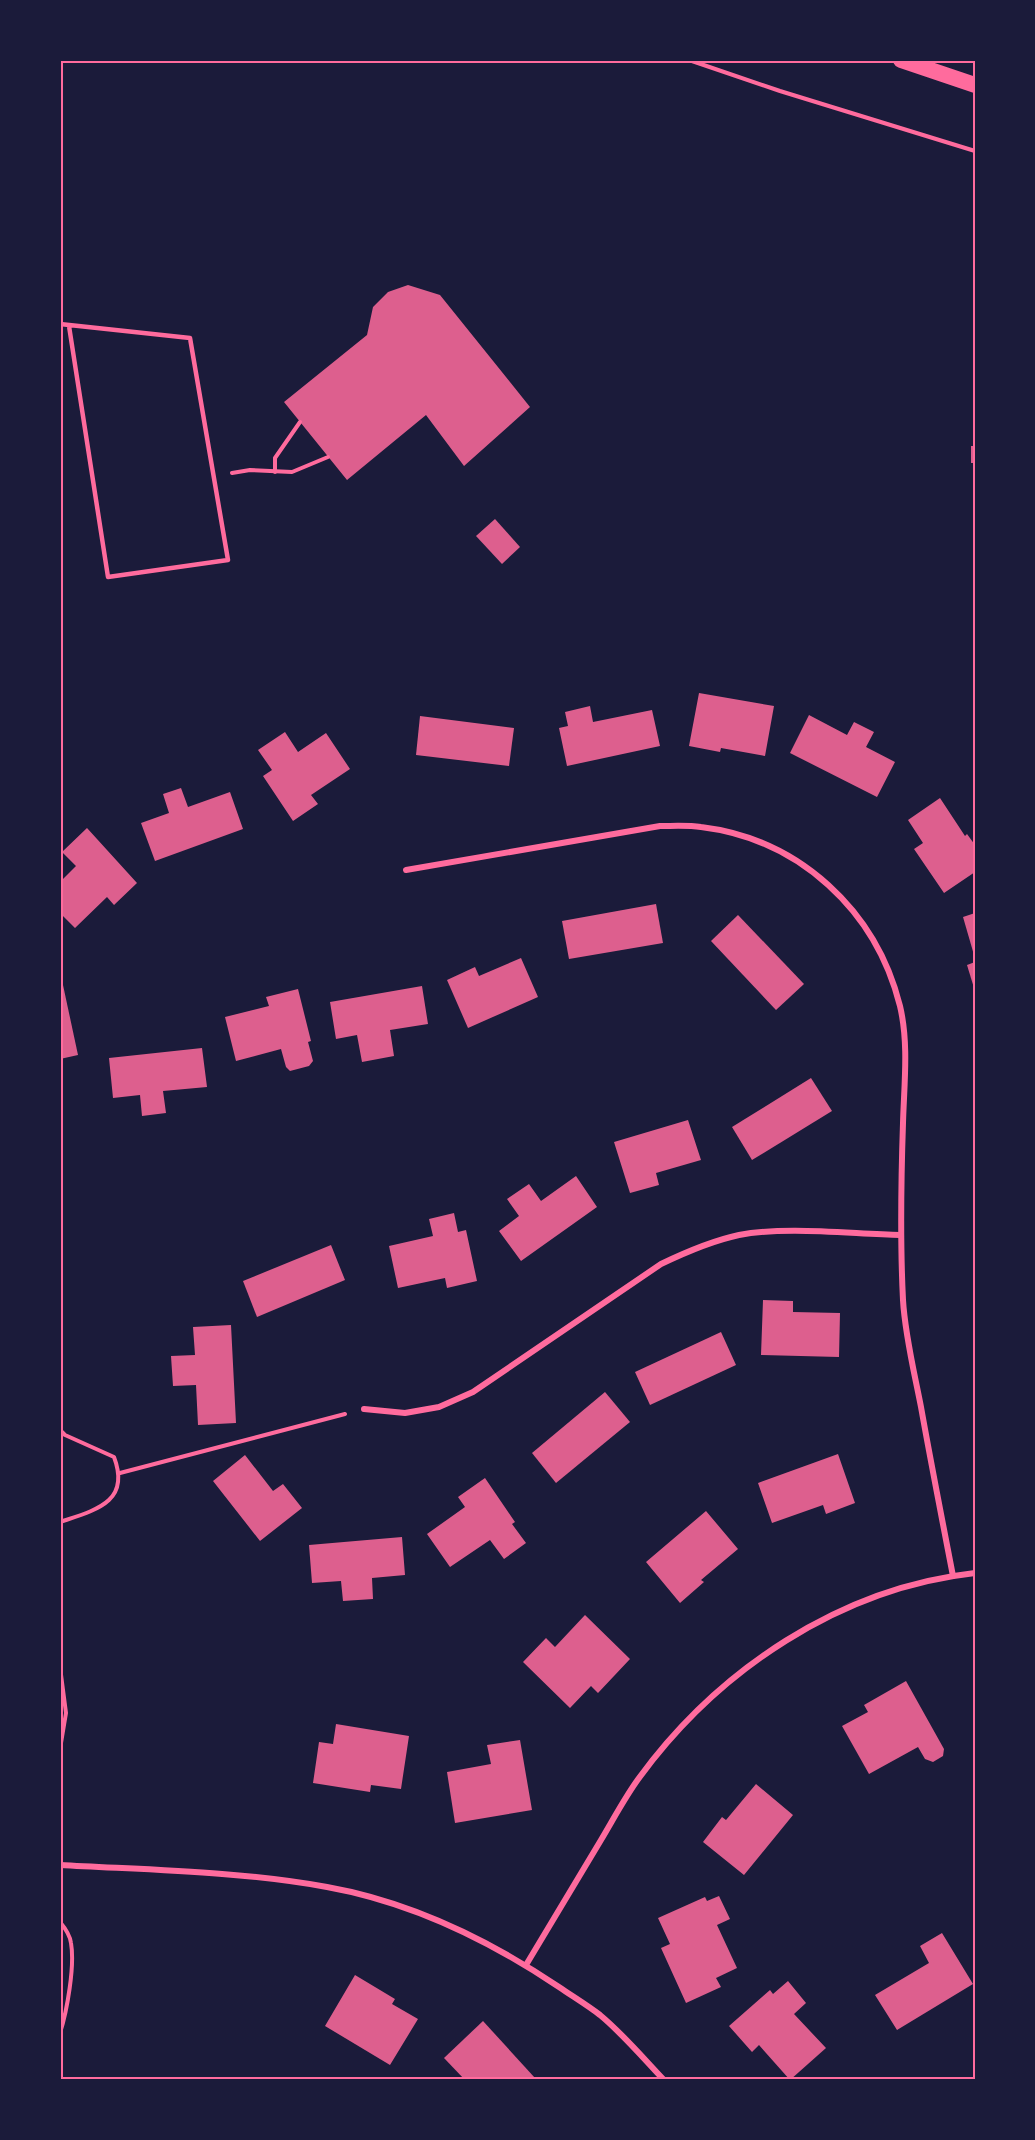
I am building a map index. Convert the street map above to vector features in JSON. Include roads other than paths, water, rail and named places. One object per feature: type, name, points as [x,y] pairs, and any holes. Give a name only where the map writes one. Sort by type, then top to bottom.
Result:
[{"type":"highway","points":[[902,60],[975,85]]},
{"type":"street","points":[[406,870],[660,826],[700,826],[738,834],[788,855],[820,877],[849,904],[874,941],[900,1006],[905,1047],[900,1235],[903,1304],[952,1576]]},
{"type":"street","points":[[364,1409],[405,1413],[439,1407],[473,1392],[661,1264],[695,1248],[739,1235],[777,1231],[900,1235]]},
{"type":"street","points":[[526,1965],[638,1779],[677,1731],[725,1683],[776,1646],[831,1615],[892,1591],[952,1576],[975,1573]]},
{"type":"street","points":[[60,1865],[255,1877],[328,1887],[393,1904],[458,1928],[526,1965],[599,2015],[629,2042],[664,2080]]},
{"type":"lane","points":[[60,324],[190,338],[228,560],[108,577],[69,326]]}]
